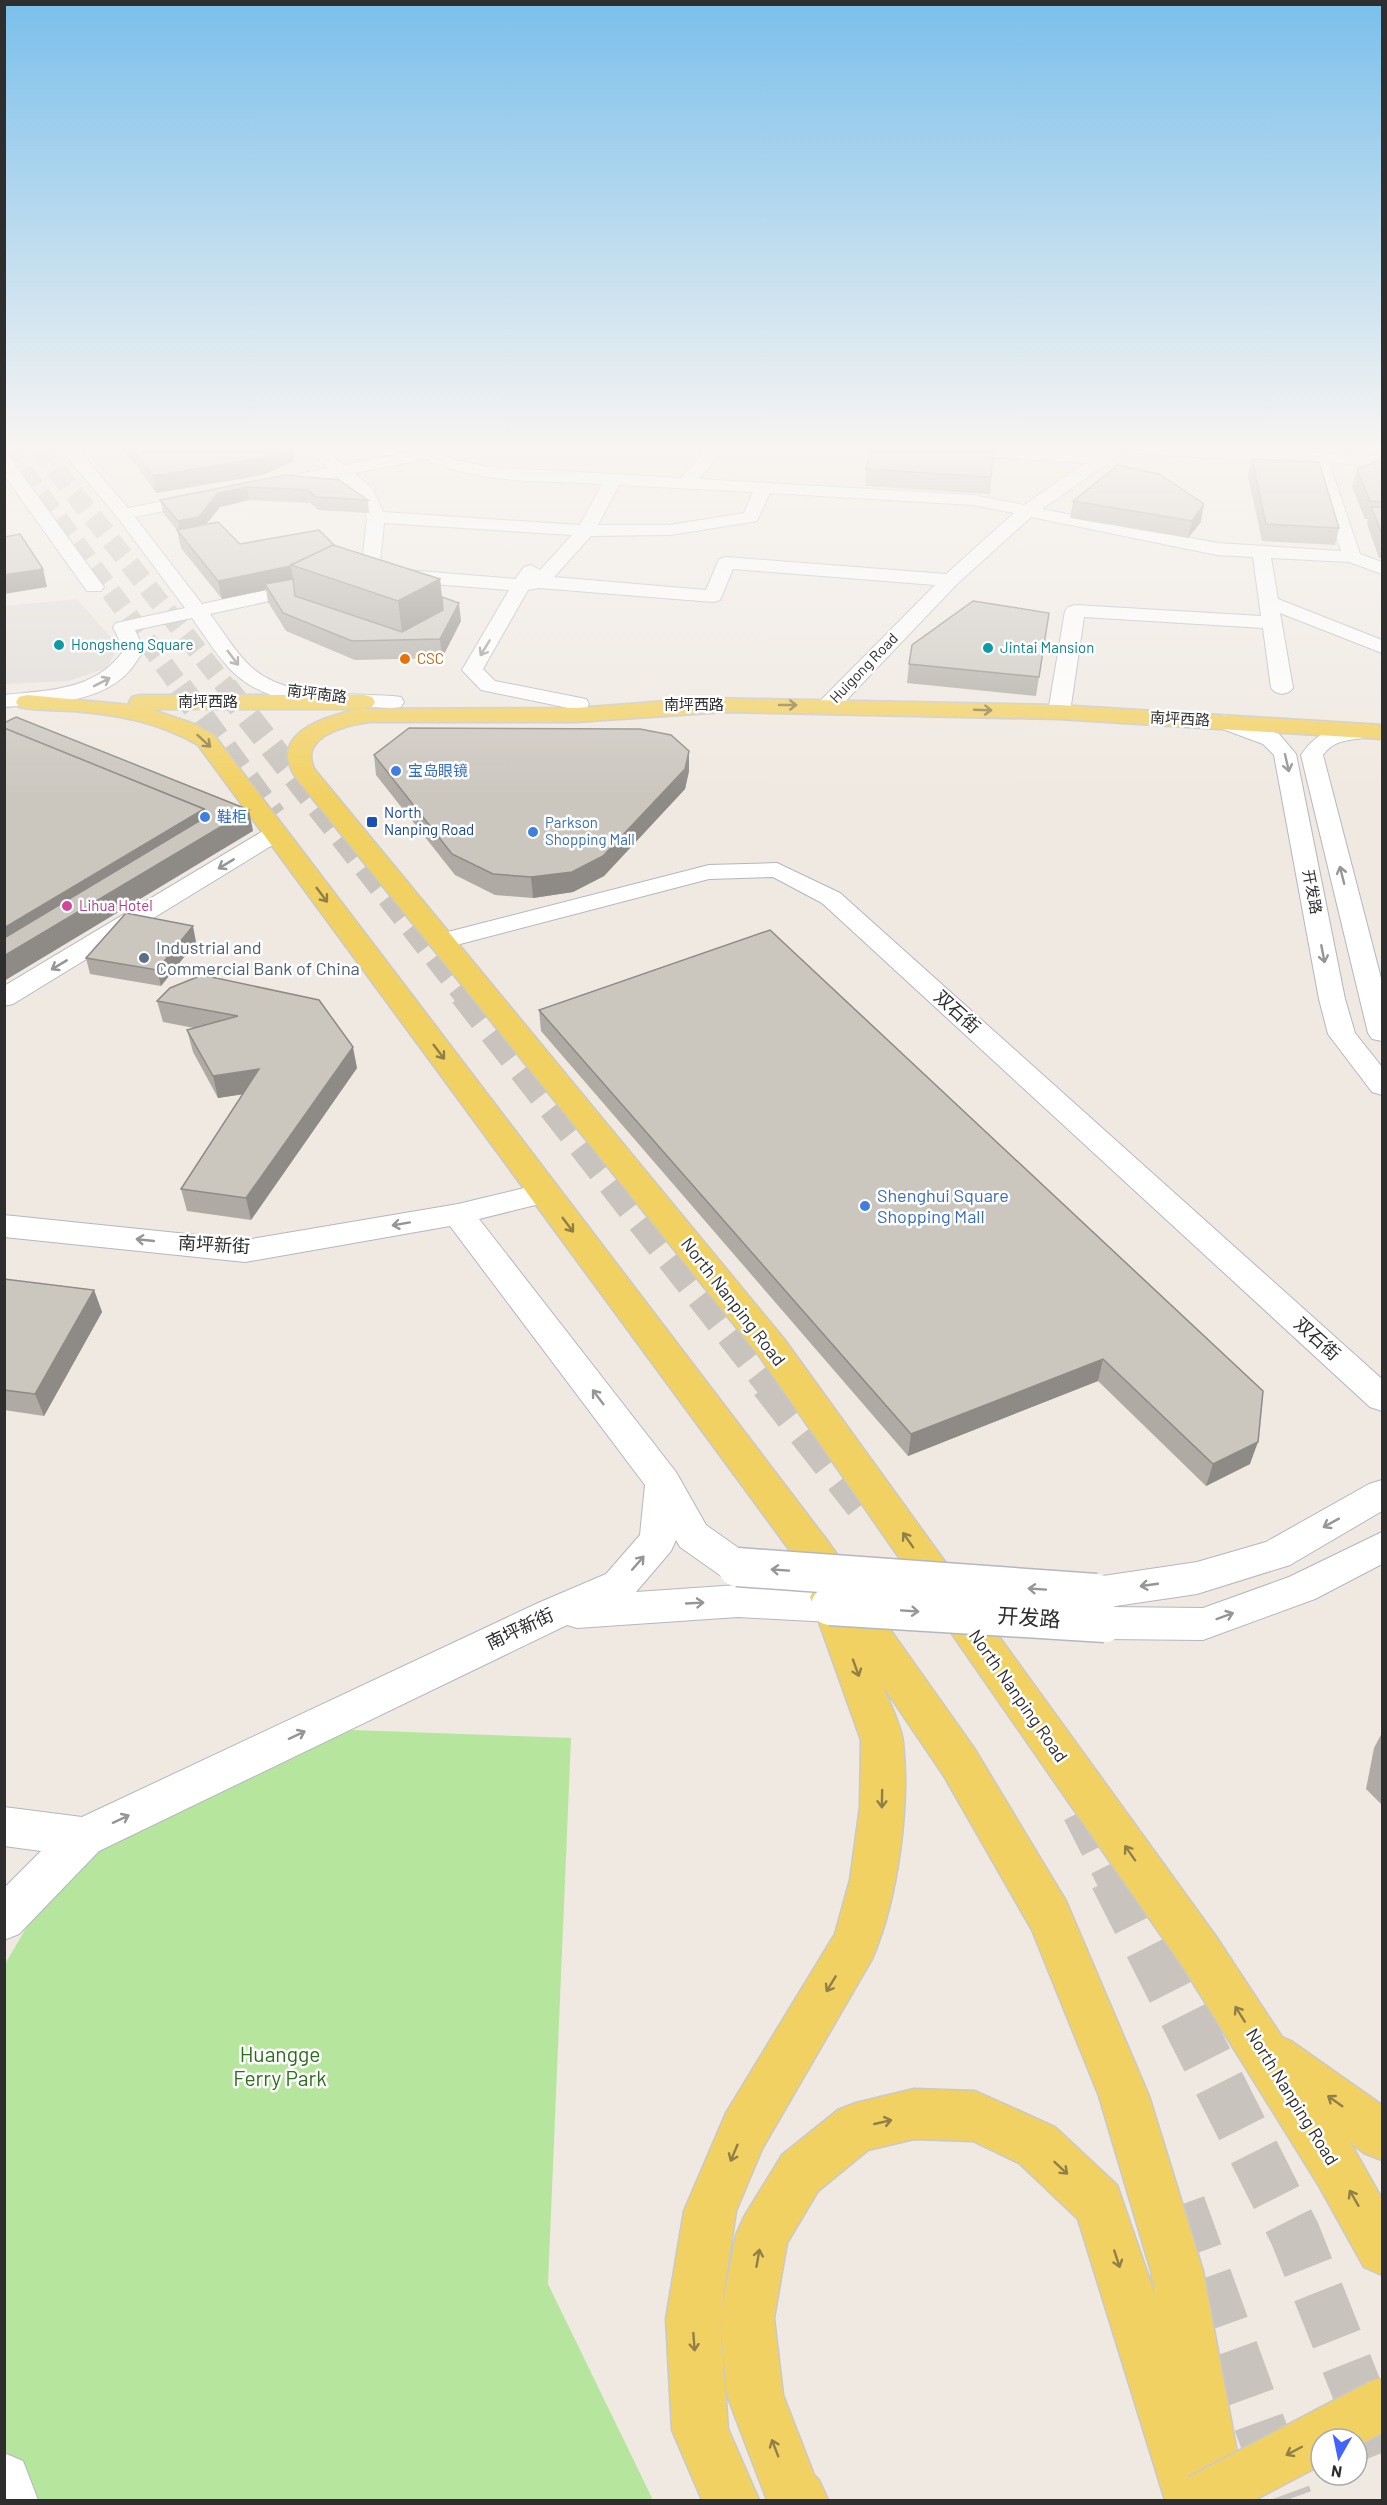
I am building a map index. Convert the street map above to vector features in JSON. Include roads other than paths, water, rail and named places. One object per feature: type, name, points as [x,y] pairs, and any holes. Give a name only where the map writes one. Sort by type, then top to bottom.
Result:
[{"type":"main road","name":"南坪西路","points":[[12,706],[393,702],[828,706],[1059,712],[1374,732]]},
{"type":"main road","name":"North Nanping Road","points":[[730,705],[576,715],[370,715],[350,717],[319,729],[307,739],[300,751],[299,762],[305,774],[772,1348],[1201,1954],[1337,2168],[1383,2249]]},
{"type":"main road","points":[[12,706],[137,712],[168,719],[206,740],[814,1554],[959,1762],[1050,1917],[1124,2096],[1177,2271],[1218,2500]]},
{"type":"main road","points":[[730,2500],[700,2430],[693,2319],[710,2211],[744,2131],[856,1943],[873,1880],[882,1807],[882,1740],[814,1554]]},
{"type":"main road","points":[[1262,2049],[1383,2135]]},
{"type":"main road","points":[[799,2500],[793,2495],[755,2395],[747,2318],[762,2235],[800,2173],[855,2128],[914,2114],[975,2116],[1037,2145],[1099,2203],[1193,2500]]},
{"type":"main road","points":[[1200,2500],[1383,2404]]},
{"type":"street","points":[[77,563],[94,587]]},
{"type":"street","name":"南坪南路","points":[[161,563],[240,668],[249,676],[264,684],[304,695],[393,702]]},
{"type":"street","points":[[370,573],[371,563]]},
{"type":"street","points":[[546,563],[529,581],[472,670],[488,686],[578,704]]},
{"type":"street","points":[[347,578],[370,573],[529,581],[713,596],[726,563],[950,580]]},
{"type":"street","name":"Huigong Road","points":[[828,706],[969,563]]},
{"type":"street","points":[[1263,563],[1282,688]]},
{"type":"street","points":[[1369,563],[1383,568]]},
{"type":"street","points":[[12,706],[84,691],[108,681],[126,666],[134,650],[123,627],[324,584]]},
{"type":"street","points":[[1269,602],[1383,647]]},
{"type":"street","points":[[1059,712],[1075,611],[1273,623]]},
{"type":"street","name":"开发路","points":[[1225,722],[1271,739],[1285,754],[1332,999],[1342,1034],[1383,1086]]},
{"type":"street","name":"开发路","points":[[1374,732],[1338,734],[1320,741],[1312,755],[1383,1034]]},
{"type":"street","points":[[4,998],[276,834]]},
{"type":"street","name":"双石街","points":[[441,941],[709,872],[777,870],[831,898],[1383,1398]]},
{"type":"street","name":"南坪新街","points":[[4,1226],[244,1251],[458,1214],[545,1194]]},
{"type":"street","points":[[458,1214],[663,1482]]},
{"type":"street","name":"开发路","points":[[663,1482],[693,1536],[737,1567],[1100,1608],[1203,1624],[1302,1588],[1383,1547]]},
{"type":"street","name":"南坪新街","points":[[84,1837],[552,1614],[619,1585],[658,1540],[663,1482]]},
{"type":"street","name":"开发路","points":[[552,1614],[738,1601],[830,1606],[1100,1608],[1276,1554],[1383,1494]]},
{"type":"street","points":[[4,1826],[84,1837]]},
{"type":"street","points":[[4,1919],[84,1837]]},
{"type":"street","points":[[4,2480],[11,2500]]},
{"type":"tunnel","points":[[90,563],[181,688]]},
{"type":"tunnel","points":[[129,563],[227,688]]},
{"type":"tunnel","points":[[180,687],[274,816]]},
{"type":"tunnel","points":[[225,687],[466,995]]},
{"type":"tunnel","points":[[465,993],[771,1384]]},
{"type":"tunnel","points":[[770,1383],[864,1503]]},
{"type":"tunnel","points":[[1082,1811],[1116,1878]]},
{"type":"tunnel","points":[[1115,1877],[1295,2234],[1382,2453]]},
{"type":"tunnel","points":[[1180,2205],[1287,2500]]},
{"type":"place","name":"Hongsheng Square","points":[[59,645]]},
{"type":"place","name":"Jintai Mansion","points":[[988,648]]},
{"type":"place","name":"CSC","points":[[405,659]]},
{"type":"place","name":"宝岛眼镜","points":[[396,771]]},
{"type":"place","name":"鞋柜","points":[[205,817]]},
{"type":"place","name":"North Nanping Road","points":[[372,822]]},
{"type":"place","name":"Parkson Shopping Mall","points":[[533,832]]},
{"type":"place","name":"Lihua Hotel","points":[[67,906]]},
{"type":"place","name":"Industrial and Commercial Bank of China","points":[[144,958]]},
{"type":"place","name":"Shenghui Square Shopping Mall","points":[[865,1206]]},
{"type":"park label","name":"Huangge Ferry Park","points":[[280,2067]]}]
